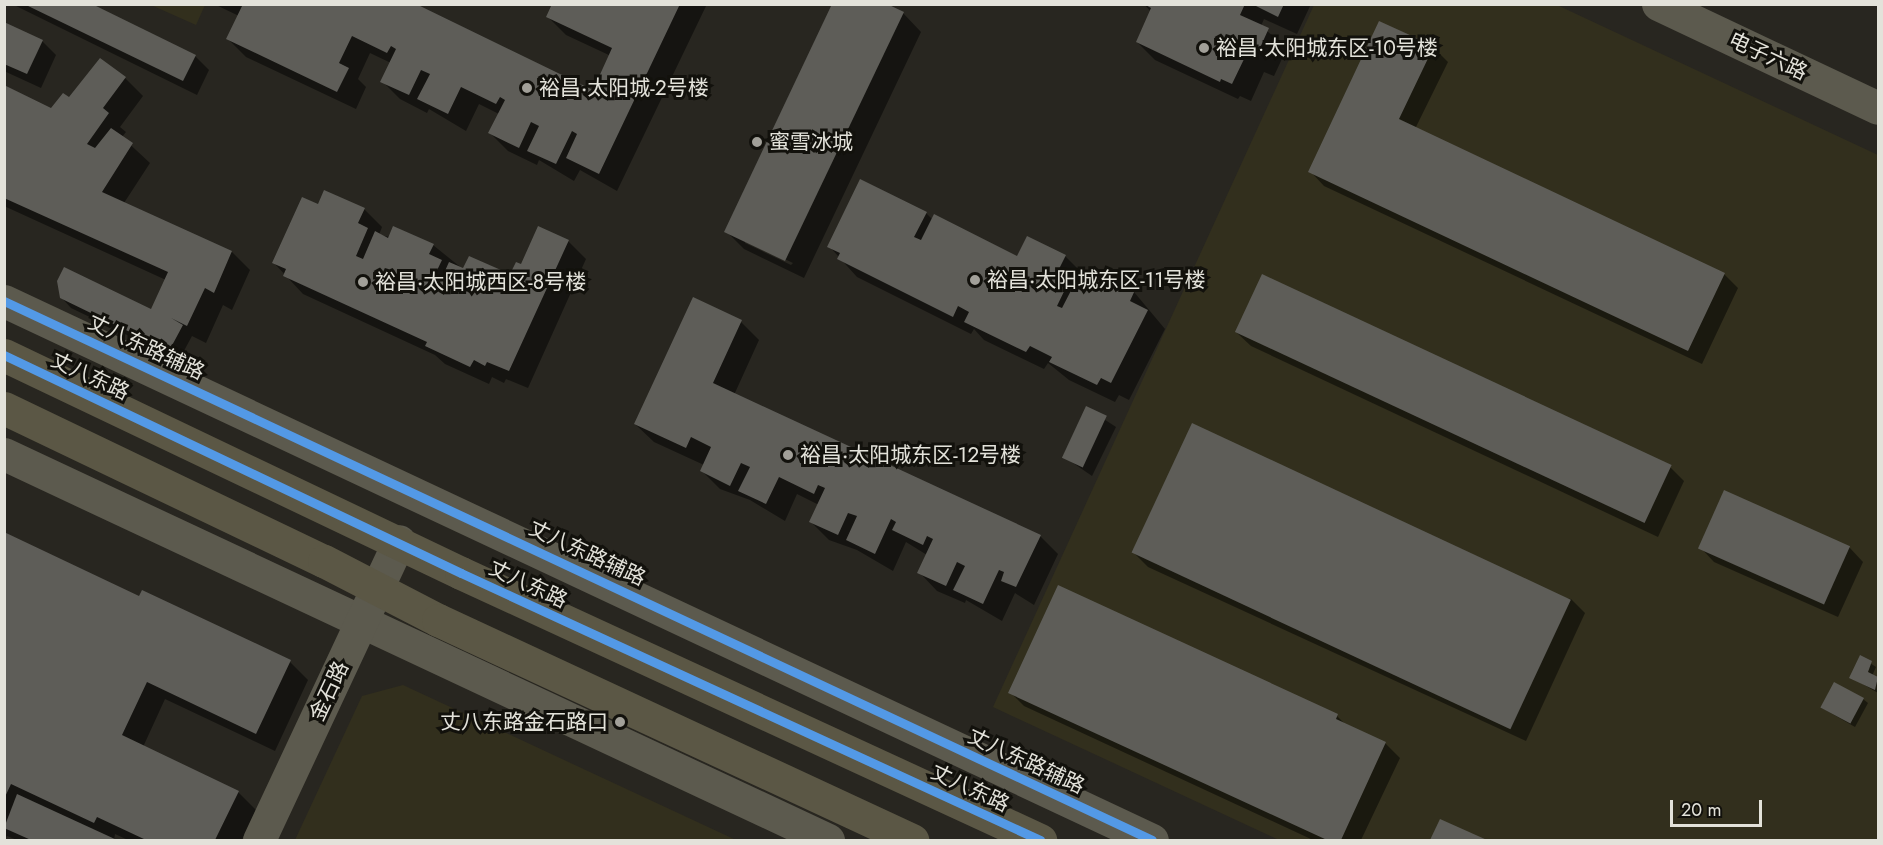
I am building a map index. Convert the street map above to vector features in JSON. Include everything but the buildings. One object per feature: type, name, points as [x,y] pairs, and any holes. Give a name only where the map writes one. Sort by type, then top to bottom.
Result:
[{"type":"main road","name":"丈八东路","points":[[4,355],[1040,840]]},
{"type":"main road","points":[[4,408],[377,589],[912,840]]},
{"type":"street","name":"电子六路","points":[[1658,4],[1878,108]]},
{"type":"street","name":"丈八东路辅路","points":[[4,301],[1152,840]]},
{"type":"street","points":[[4,454],[360,624],[828,840]]},
{"type":"street","name":"金石路","points":[[259,840],[399,541]]},
{"type":"shaded area","points":[[205,4],[196,25],[151,5]]},
{"type":"shaded area","points":[[1314,5],[1557,5],[1878,155],[1878,840],[1279,840],[993,707]]},
{"type":"shaded area","points":[[403,685],[736,840],[295,840],[362,696]]},
{"type":"cycle path","points":[[4,301],[1152,840]]},
{"type":"cycle path","points":[[4,355],[461,573],[1040,840]]},
{"type":"place","name":"裕昌·太阳城东区-10号楼","points":[[1204,48]]},
{"type":"place","name":"裕昌·太阳城-2号楼","points":[[527,88]]},
{"type":"place","name":"蜜雪冰城","points":[[757,142]]},
{"type":"place","name":"裕昌·太阳城东区-11号楼","points":[[975,280]]},
{"type":"place","name":"裕昌·太阳城西区-8号楼","points":[[363,282]]},
{"type":"place","name":"裕昌·太阳城东区-12号楼","points":[[788,455]]},
{"type":"place","name":"丈八东路金石路口","points":[[620,722]]}]
